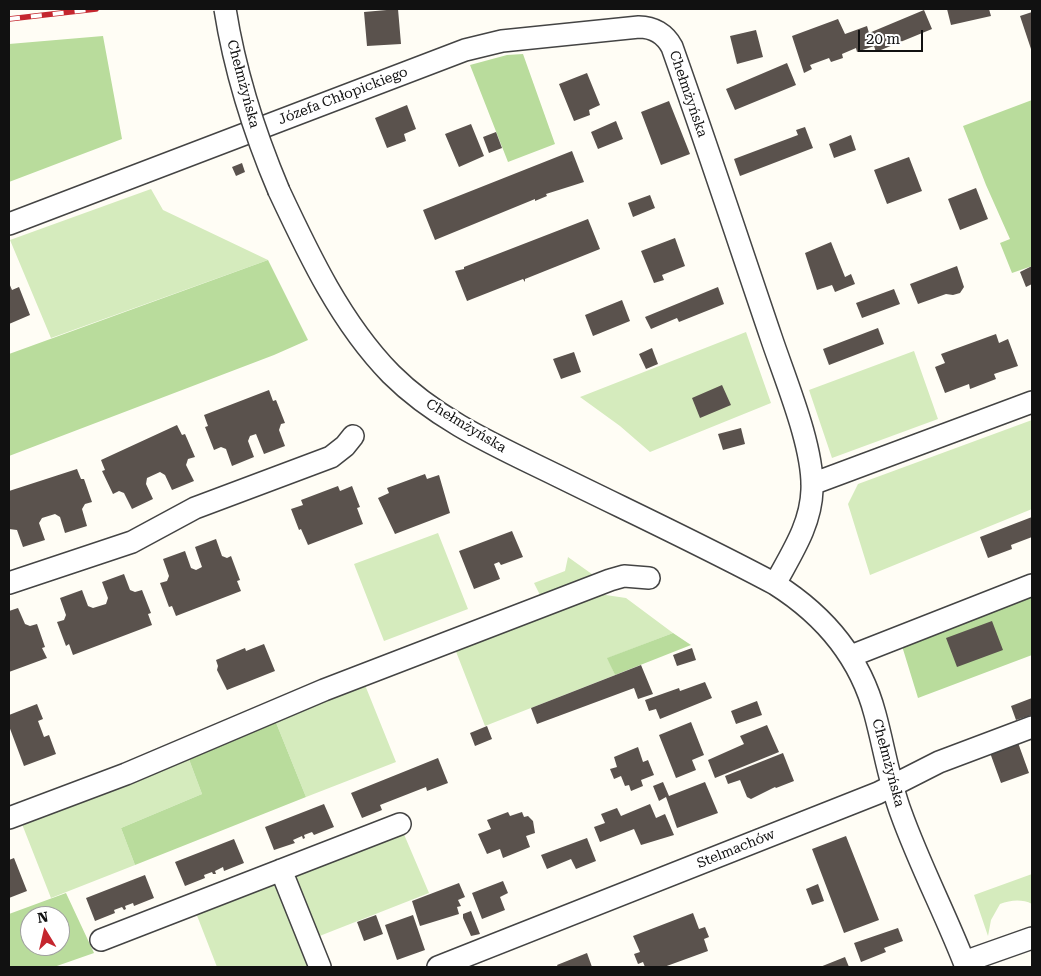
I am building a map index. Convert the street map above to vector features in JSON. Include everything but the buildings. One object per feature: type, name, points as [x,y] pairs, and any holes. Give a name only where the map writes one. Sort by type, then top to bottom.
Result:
[{"type":"street","name":"Chełmżyńska","points":[[225,9],[235,60],[248,107],[279,191],[327,285],[350,323],[381,363],[416,396],[473,434],[775,584],[815,613],[832,631],[851,656],[872,705],[892,786],[908,832],[965,965]]},
{"type":"street","name":"Józefa Chłopickiego","points":[[9,224],[465,50],[502,41],[639,27],[660,33]]},
{"type":"street","name":"Chełmżyńska","points":[[660,33],[672,46],[783,371],[810,460],[812,484],[807,523],[775,584]]},
{"type":"street","points":[[812,484],[1032,402]]},
{"type":"street","points":[[9,583],[132,542],[194,508],[331,457],[346,446],[353,436]]},
{"type":"street","points":[[9,818],[126,774],[324,690],[610,580],[624,576],[649,578]]},
{"type":"street","points":[[851,656],[1032,585]]},
{"type":"street","name":"Stelmachów","points":[[438,967],[892,786],[940,762],[1032,727]]},
{"type":"street","points":[[101,940],[400,824]]},
{"type":"street","points":[[281,870],[320,967]]},
{"type":"street","points":[[965,965],[1032,938]]},
{"type":"green space","points":[[103,36],[122,139],[9,182],[9,44]]},
{"type":"green space","points":[[523,54],[555,144],[508,162],[470,65],[507,55]]},
{"type":"green space","points":[[1032,100],[1032,266],[1012,273],[1000,243],[1010,239],[963,126]]},
{"type":"green space","points":[[151,189],[163,210],[268,260],[51,338],[10,240]]},
{"type":"green space","points":[[268,260],[308,340],[274,355],[9,456],[9,354]]},
{"type":"green space","points":[[746,332],[771,403],[650,452],[620,426],[580,397]]},
{"type":"green space","points":[[914,351],[938,419],[832,458],[809,390]]},
{"type":"green space","points":[[1032,420],[1032,509],[870,575],[848,504],[858,484]]},
{"type":"green space","points":[[438,533],[468,609],[384,641],[354,564]]},
{"type":"green space","points":[[568,557],[596,577],[547,597],[540,595],[534,583],[565,571]]},
{"type":"green space","points":[[599,594],[626,598],[673,633],[608,658],[615,675],[485,726],[455,649]]},
{"type":"green space","points":[[1032,594],[1032,655],[918,698],[902,646]]},
{"type":"green space","points":[[673,633],[691,645],[615,675],[607,658]]},
{"type":"green space","points":[[365,685],[396,762],[306,797],[275,720]]},
{"type":"green space","points":[[275,720],[306,797],[135,865],[121,828],[202,794],[187,754]]},
{"type":"green space","points":[[187,754],[202,794],[121,828],[135,865],[51,898],[20,819]]},
{"type":"green space","points":[[403,832],[429,893],[317,937],[293,876]]},
{"type":"green space","points":[[1032,874],[1032,904],[1016,901],[1000,904],[991,920],[988,936],[974,895]]},
{"type":"green space","points":[[277,881],[311,967],[217,967],[196,913]]},
{"type":"green space","points":[[66,893],[94,953],[54,967],[9,967],[9,914],[20,910],[20,956],[70,956],[70,906],[31,906]]},
{"type":"railway","points":[[9,19],[96,9]]}]
